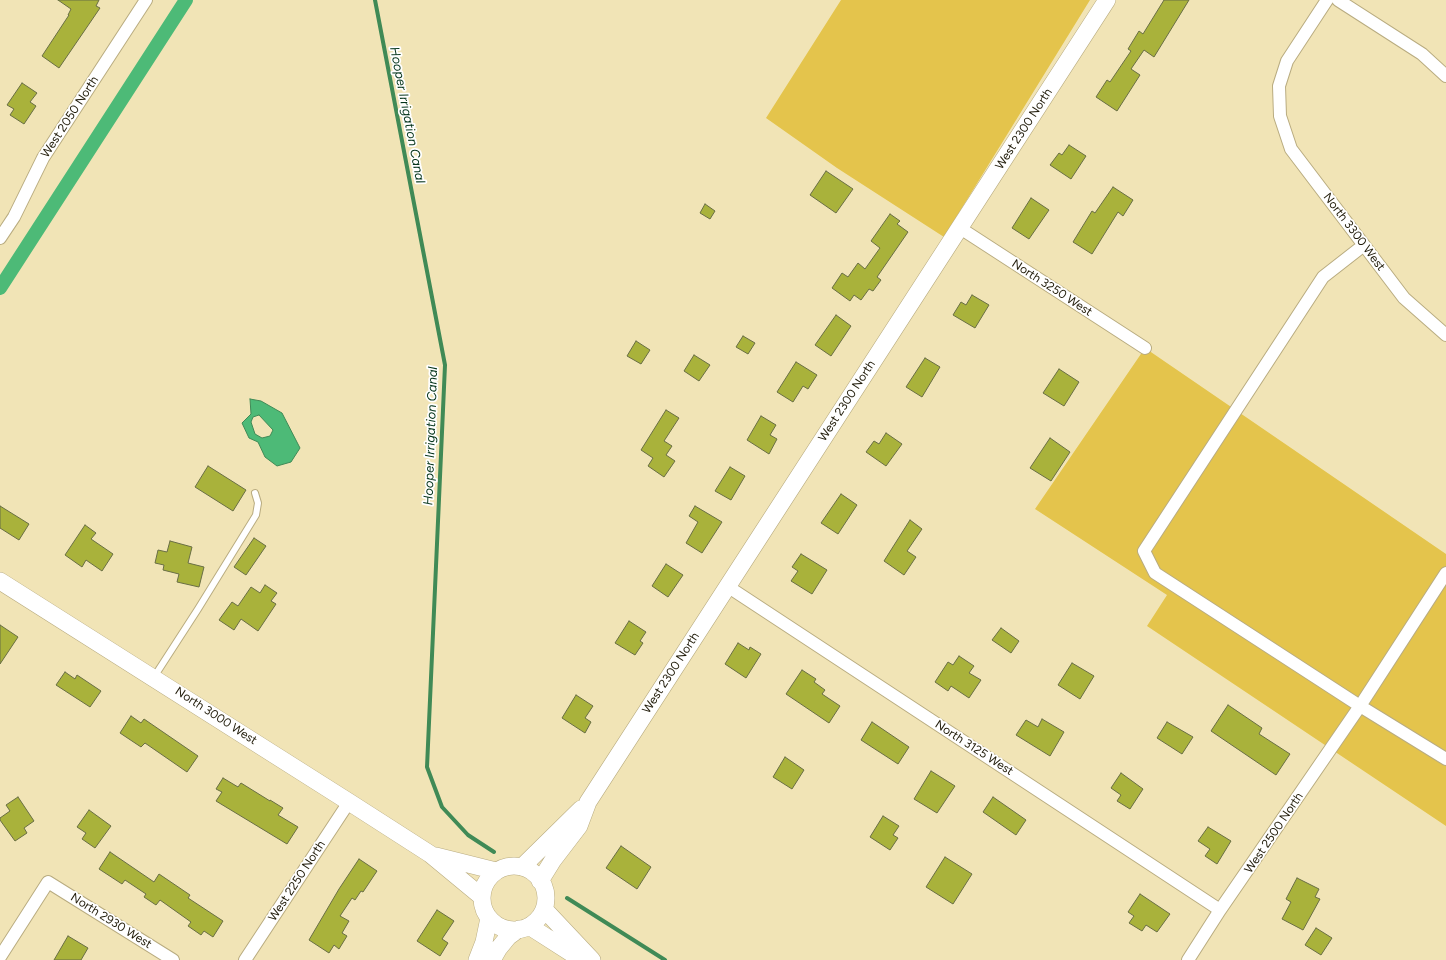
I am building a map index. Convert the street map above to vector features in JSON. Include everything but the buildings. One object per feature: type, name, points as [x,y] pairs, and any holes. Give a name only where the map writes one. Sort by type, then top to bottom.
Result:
[{"type":"street","name":"West 2050 North","points":[[0,238],[14,217],[43,158],[146,0]]},
{"type":"street","name":"West 2300 North","points":[[540,881],[553,860],[579,826],[588,802],[1107,0]]},
{"type":"street","name":"North 3300 West","points":[[1327,0],[1287,61],[1279,86],[1280,116],[1291,149],[1404,298],[1446,335]]},
{"type":"street","points":[[1338,0],[1422,54],[1446,76]]},
{"type":"street","name":"North 3250 West","points":[[960,228],[1145,348]]},
{"type":"street","points":[[1364,245],[1323,277],[1144,551],[1155,573],[1360,706],[1446,759]]},
{"type":"street","name":"West 2500 North","points":[[1188,960],[1220,910],[1360,706],[1446,573]]},
{"type":"street","name":"North 3000 West","points":[[0,581],[154,677],[430,854],[482,897]]},
{"type":"street","name":"North 3125 West","points":[[727,586],[1220,910]]},
{"type":"street","name":"West 2250 North","points":[[245,960],[349,802]]},
{"type":"street","name":"West 2300 North","points":[[522,867],[588,802]]},
{"type":"street","name":"North 3000 West","points":[[430,854],[496,871]]},
{"type":"street","points":[[492,960],[499,948],[508,938],[524,928],[535,922],[544,909],[546,899],[545,890],[540,881],[534,873],[522,867],[514,866],[496,871],[484,886],[482,897],[484,908],[489,918],[500,927],[510,930],[524,928],[582,960]]},
{"type":"street","name":"North 2930 West","points":[[0,957],[48,882],[173,960]]},
{"type":"street","points":[[544,909],[592,960]]},
{"type":"street","points":[[477,960],[484,942],[489,918]]},
{"type":"lane","points":[[154,677],[256,515],[258,503],[255,493]]},
{"type":"shaded area","points":[[841,0],[1090,0],[944,237],[837,168],[766,118]]},
{"type":"shaded area","points":[[1145,348],[1446,554],[1446,826],[1147,626],[1167,595],[1035,509]]},
{"type":"shaded area","points":[[250,399],[261,401],[282,413],[300,448],[291,462],[277,466],[265,457],[258,442],[249,438],[242,423],[251,414]],"holes":[[[259,415],[273,430],[270,436],[262,438],[255,434],[251,422],[253,417]]]},
{"type":"waterway","points":[[0,288],[186,0]]},
{"type":"waterway","name":"Hooper Irrigation Canal","points":[[375,0],[445,365],[427,767],[442,807],[468,835],[494,852]]},
{"type":"waterway","name":"Hooper Irrigation Canal","points":[[567,898],[665,960]]}]
